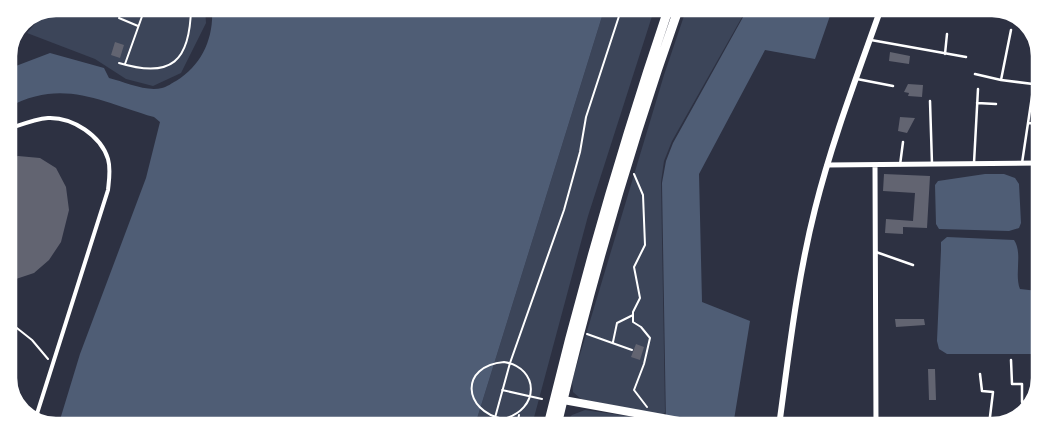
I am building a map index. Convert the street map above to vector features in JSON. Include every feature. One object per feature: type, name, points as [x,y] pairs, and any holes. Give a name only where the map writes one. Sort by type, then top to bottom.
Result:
[{"type":"main road","points":[[557,418],[558,399],[602,220],[638,99],[666,16]]},
{"type":"main road","points":[[551,418],[632,149],[676,16]]},
{"type":"main road","points":[[558,399],[659,418]]},
{"type":"street","points":[[780,418],[803,264],[827,165],[878,16]]},
{"type":"street","points":[[16,128],[47,118],[72,123],[87,131],[100,144],[108,160],[108,190],[37,413]]},
{"type":"street","points":[[827,165],[932,166],[1032,163]]},
{"type":"street","points":[[875,166],[875,252],[877,270],[876,418]]},
{"type":"lane","points":[[1001,80],[1011,30]]},
{"type":"lane","points":[[945,54],[947,34]]},
{"type":"lane","points":[[870,40],[966,57]]},
{"type":"lane","points":[[975,74],[1032,84]]},
{"type":"lane","points":[[856,78],[892,86]]},
{"type":"lane","points":[[974,164],[978,89]]},
{"type":"lane","points":[[1022,163],[1032,94]]},
{"type":"lane","points":[[930,101],[932,166]]},
{"type":"lane","points":[[977,103],[996,104]]},
{"type":"lane","points":[[900,166],[902,142]]},
{"type":"lane","points":[[875,252],[913,264]]},
{"type":"lane","points":[[1012,360],[1012,384],[1022,384],[1023,402]]},
{"type":"lane","points":[[980,374],[982,391],[993,392],[990,418]]},
{"type":"path","points":[[125,64],[142,16]]},
{"type":"path","points":[[119,63],[158,70],[172,63],[184,51],[191,28],[191,16]]},
{"type":"path","points":[[495,417],[510,363],[564,210],[580,152],[586,117],[619,16]]},
{"type":"path","points":[[118,18],[138,26]]},
{"type":"path","points":[[633,172],[643,195],[645,245],[634,267],[640,298],[633,315],[633,322],[641,327],[650,338],[644,364],[634,390],[650,411]]},
{"type":"path","points":[[613,343],[617,323],[633,315]]},
{"type":"path","points":[[16,327],[32,340],[52,364]]},
{"type":"path","points":[[586,333],[632,350]]},
{"type":"path","points":[[518,418],[531,396],[528,377],[520,368],[510,363],[504,362],[485,366],[476,375],[472,385],[477,404],[495,417],[504,418],[519,414]]},
{"type":"path","points":[[502,390],[542,399]]},
{"type":"shaded area","points":[[56,16],[206,16],[206,23],[181,73],[153,86],[126,79],[95,59],[27,33],[37,22],[43,18]]},
{"type":"shaded area","points":[[212,16],[602,16],[477,418],[61,418],[80,354],[146,178],[160,122],[154,117],[81,95],[64,93],[46,94],[28,98],[16,103],[16,66],[50,53],[104,68],[109,78],[142,88],[156,89],[176,81],[193,67],[208,40]]},
{"type":"shaded area","points":[[602,16],[652,16],[588,216],[534,418],[477,418]]},
{"type":"shaded area","points":[[684,16],[743,16],[672,141],[664,161],[661,182],[665,412],[663,415],[581,399],[573,392],[572,381],[664,75]]},
{"type":"shaded area","points":[[744,16],[830,16],[815,59],[765,50],[699,174],[702,302],[750,321],[734,418],[666,418],[662,183],[666,161],[673,143]]},
{"type":"shaded area","points":[[985,174],[1004,174],[1015,178],[1019,184],[1021,223],[1019,228],[1009,231],[939,229],[936,224],[935,185],[938,181]]},
{"type":"shaded area","points":[[947,237],[1014,240],[1018,251],[1018,283],[1020,289],[1032,290],[1032,354],[947,354],[939,349],[937,341],[941,242]]},
{"type":"shaded area","points":[[585,410],[641,418],[569,418]]},
{"type":"building","points":[[115,42],[124,45],[120,58],[111,55]]},
{"type":"building","points":[[890,52],[910,56],[909,64],[889,61]]},
{"type":"building","points":[[908,84],[923,85],[922,97],[908,96],[909,93],[904,92]]},
{"type":"building","points":[[900,117],[915,118],[907,133],[898,131]]},
{"type":"building","points":[[16,157],[40,158],[56,168],[66,187],[69,210],[61,242],[49,260],[34,273],[16,279]]},
{"type":"building","points":[[884,174],[930,176],[927,228],[903,227],[903,234],[885,233],[886,219],[913,221],[915,193],[883,191]]},
{"type":"building","points":[[895,319],[924,319],[925,325],[896,327]]},
{"type":"building","points":[[636,344],[644,347],[640,360],[631,357]]},
{"type":"building","points":[[928,369],[935,369],[936,400],[929,400]]}]
